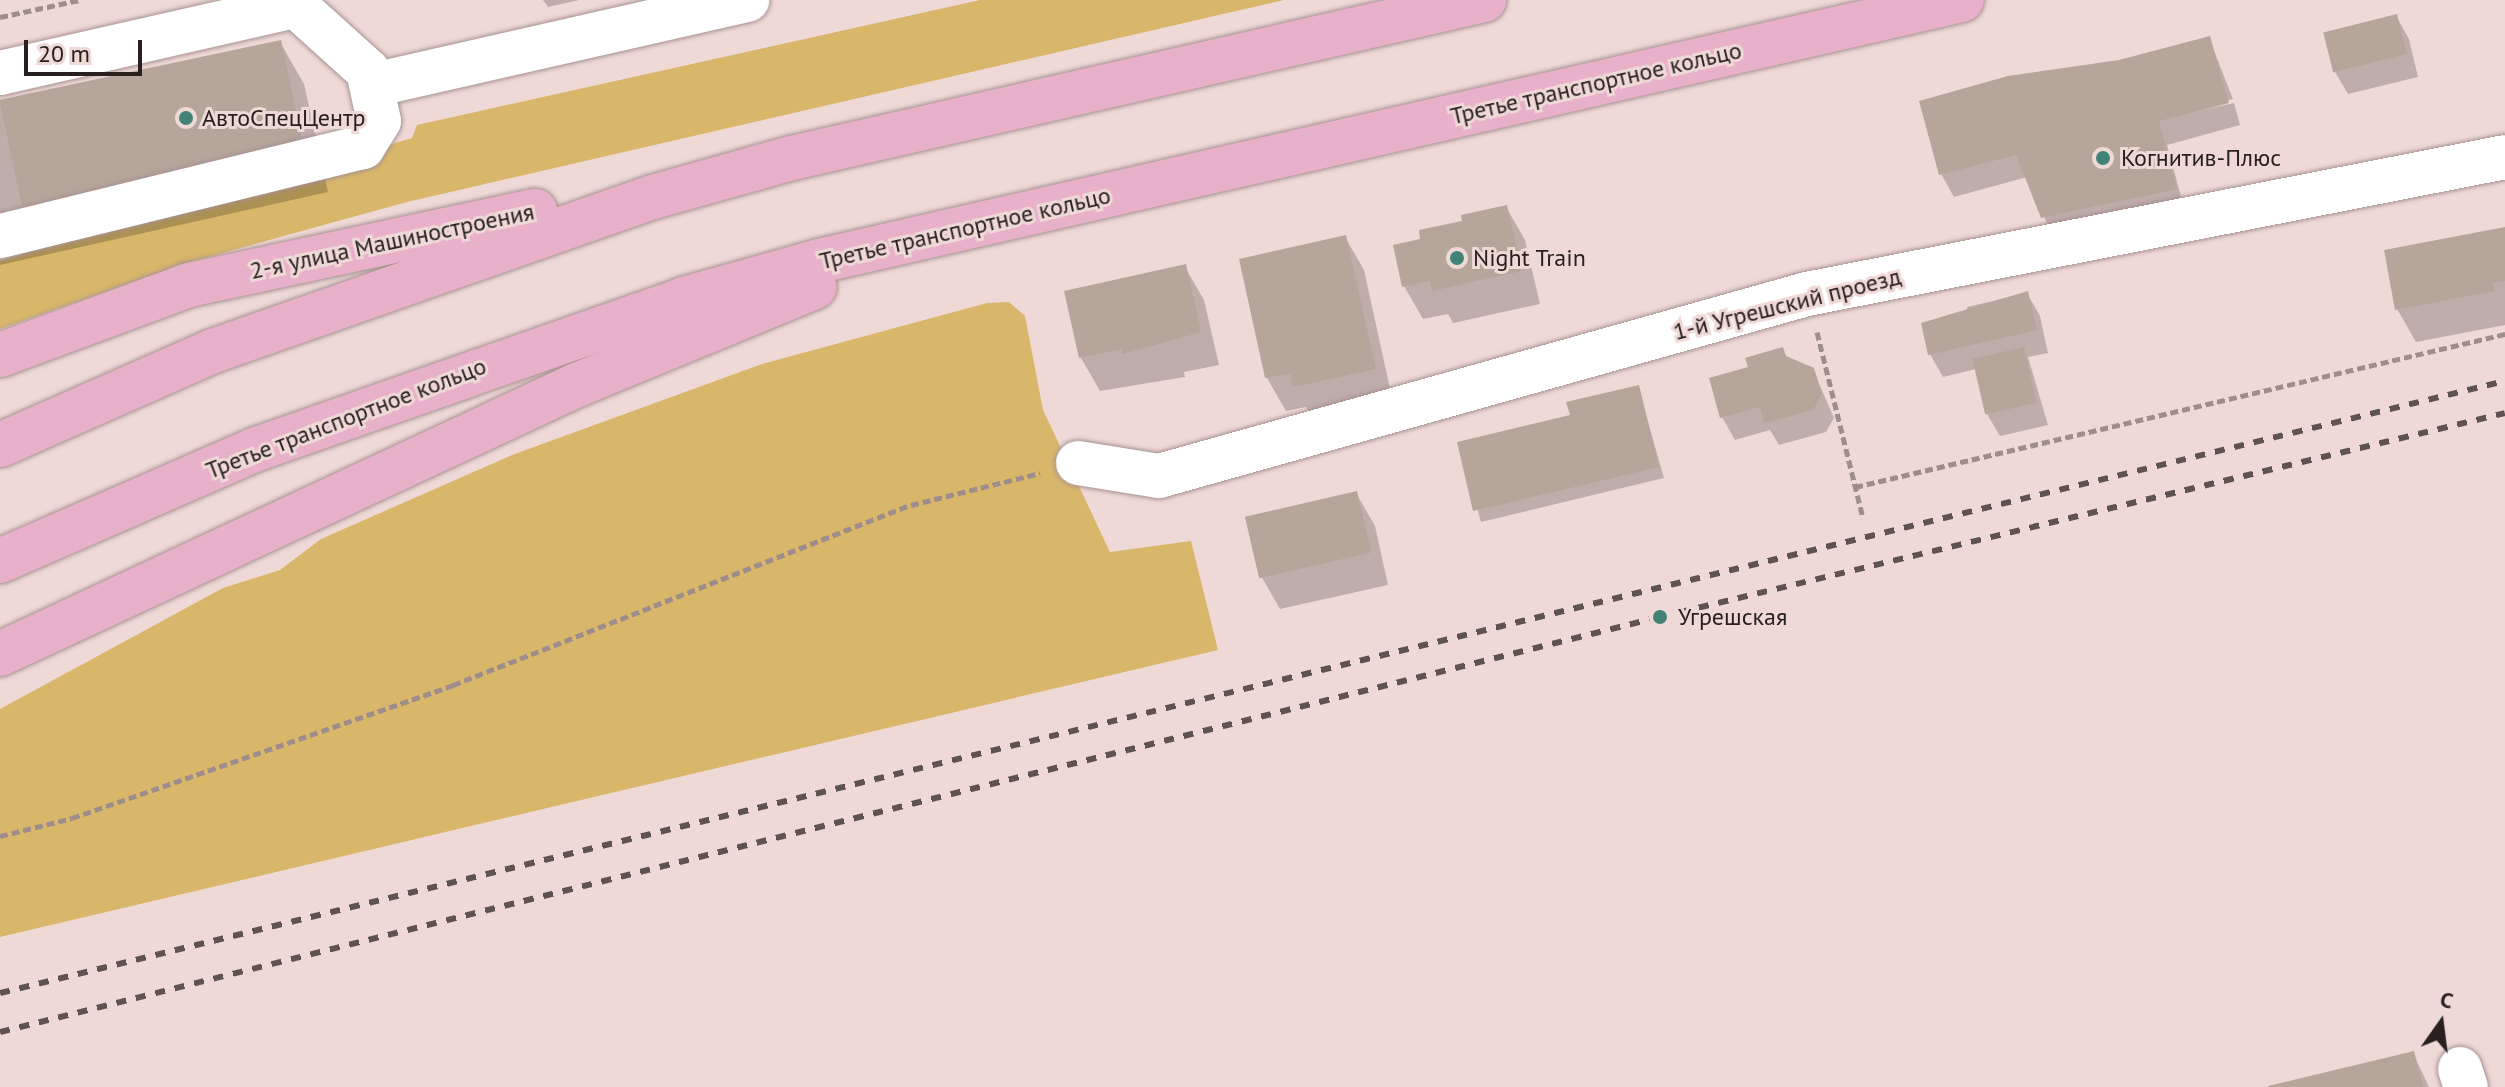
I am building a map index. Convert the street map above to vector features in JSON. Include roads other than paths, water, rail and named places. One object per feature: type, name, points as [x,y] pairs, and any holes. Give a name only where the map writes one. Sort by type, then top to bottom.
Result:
[{"type":"main road","points":[[0,445],[213,351],[346,301],[639,202],[792,158],[1484,0]]},
{"type":"main road","name":"Третье транспортное кольцо","points":[[0,561],[254,450],[548,343],[819,261],[1962,0]]},
{"type":"main road","name":"2-я улица Машиностроения","points":[[0,355],[203,282],[792,158]]},
{"type":"main road","points":[[0,654],[577,385],[883,259],[1008,218]]},
{"type":"street","points":[[373,85],[747,0]]},
{"type":"street","points":[[0,73],[296,6],[368,71],[379,121],[363,147],[0,236]]},
{"type":"street","name":"1-й Угрешский проезд","points":[[1078,463],[1159,476],[1807,294],[2505,157]]},
{"type":"railway","points":[[0,993],[2505,381]]},
{"type":"railway","points":[[0,1032],[1660,617],[2505,413]]},
{"type":"place","name":"АвтоСпецЦентр","points":[[186,118]]},
{"type":"place","name":"Когнитив-Плюс","points":[[2103,158]]},
{"type":"place","name":"Night Train","points":[[1457,258]]},
{"type":"place","name":"Угрешская","points":[[1660,617]]}]
